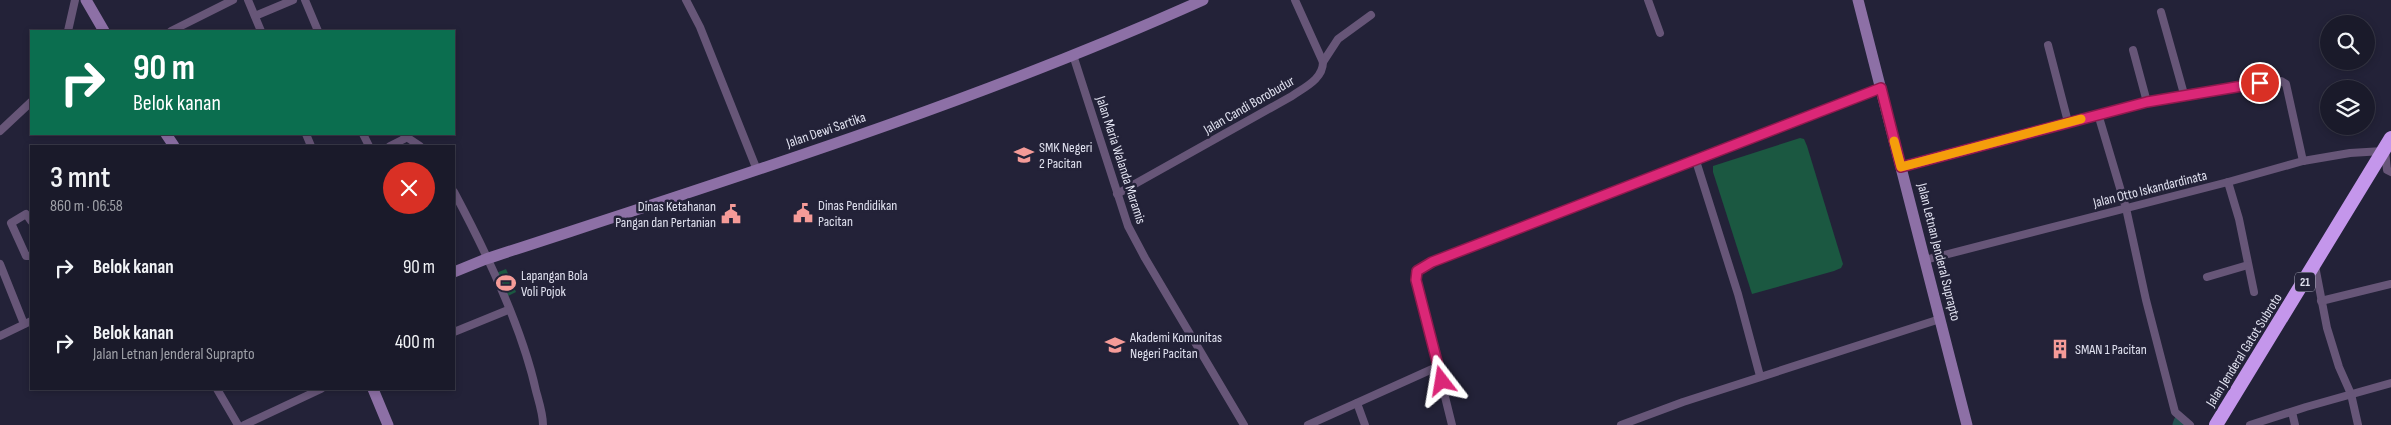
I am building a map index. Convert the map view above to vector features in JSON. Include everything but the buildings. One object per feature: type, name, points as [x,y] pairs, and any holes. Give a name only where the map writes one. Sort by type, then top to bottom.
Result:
[{"type":"highway","name":"Jalan Jenderal Gatot Subroto","points":[[2216,425],[2315,266],[2386,146]]},
{"type":"street","points":[[68,30],[75,0]]},
{"type":"street","points":[[86,0],[103,30]]},
{"type":"street","points":[[173,30],[233,0]]},
{"type":"street","points":[[248,0],[261,30]]},
{"type":"street","points":[[254,16],[293,0]]},
{"type":"street","points":[[305,0],[318,30]]},
{"type":"street","points":[[686,0],[700,27],[757,170]]},
{"type":"street","name":"Jalan Dewi Sartika","points":[[455,272],[486,259],[757,170],[900,120],[1073,55],[1203,0]]},
{"type":"street","points":[[1295,0],[1323,62]]},
{"type":"street","points":[[1648,0],[1660,33]]},
{"type":"street","name":"Jalan Letnan Jenderal Suprapto","points":[[1858,0],[1967,425]]},
{"type":"street","points":[[2161,12],[2184,94]]},
{"type":"street","name":"Jalan Candi Borobudur","points":[[1117,194],[1292,96],[1322,73],[1323,62],[1338,39],[1371,16]]},
{"type":"street","points":[[2048,45],[2068,122]]},
{"type":"street","points":[[2133,50],[2147,102]]},
{"type":"street","name":"Jalan Maria Walanda Maramis","points":[[1073,55],[1128,226],[1144,258],[1244,425]]},
{"type":"street","points":[[1901,167],[2147,102],[2184,94],[2281,80],[2286,84],[2303,161]]},
{"type":"street","points":[[1452,425],[1416,280],[1417,271],[1432,262],[1881,88]]},
{"type":"street","points":[[0,131],[30,103]]},
{"type":"street","points":[[2098,114],[2126,208],[2156,341],[2178,416],[2190,425]]},
{"type":"street","points":[[391,145],[405,135],[419,145]]},
{"type":"street","points":[[2386,146],[2387,170],[2391,172]]},
{"type":"street","name":"Jalan Otto Iskandardinata","points":[[1925,260],[2303,161],[2386,146]]},
{"type":"street","points":[[1696,161],[1738,294],[1760,376]]},
{"type":"street","points":[[2228,182],[2239,219],[2254,292]]},
{"type":"street","points":[[455,194],[508,310],[534,380],[543,425]]},
{"type":"street","points":[[30,220],[26,214],[11,223],[26,256],[30,256]]},
{"type":"street","points":[[2207,277],[2248,265]]},
{"type":"street","points":[[0,266],[28,323],[0,336]]},
{"type":"street","points":[[2315,266],[2321,301],[2339,367],[2351,394],[2358,425]]},
{"type":"street","points":[[2321,301],[2391,284]]},
{"type":"street","points":[[455,332],[508,310]]},
{"type":"street","points":[[1621,425],[1760,376],[1940,318]]},
{"type":"street","points":[[1308,425],[1438,366]]},
{"type":"street","points":[[2250,425],[2391,383]]},
{"type":"street","points":[[218,390],[238,425]]},
{"type":"street","points":[[244,425],[319,390]]},
{"type":"street","points":[[373,390],[388,425]]},
{"type":"street","points":[[1357,403],[1365,425]]},
{"type":"street","points":[[2292,412],[2295,425]]},
{"type":"green space","points":[[1800,138],[1804,139],[1807,146],[1843,264],[1841,268],[1834,271],[1752,294],[1713,172],[1713,166]]},
{"type":"green space","name":"Lapangan Bola Voli Pojok","points":[[506,269],[516,292],[506,297],[496,273]]},
{"type":"slow traffic","points":[[1894,141],[1901,167],[2081,119]]},
{"type":"place","name":"SMK Negeri 2 Pacitan","points":[[1024,155]]},
{"type":"place","name":"Dinas Pendidikan Pacitan","points":[[803,213]]},
{"type":"place","name":"Dinas Ketahanan Pangan dan Pertanian","points":[[731,214]]},
{"type":"place","name":"Lapangan Bola Voli Pojok","points":[[506,283]]},
{"type":"place","name":"Akademi Komunitas Negeri Pacitan","points":[[1115,345]]},
{"type":"place","name":"SMAN 1 Pacitan","points":[[2060,349]]},
{"type":"route","points":[[1442,381],[1416,280],[1417,271],[1432,262],[1881,88],[1901,167],[2147,102],[2184,94],[2260,83]]}]
